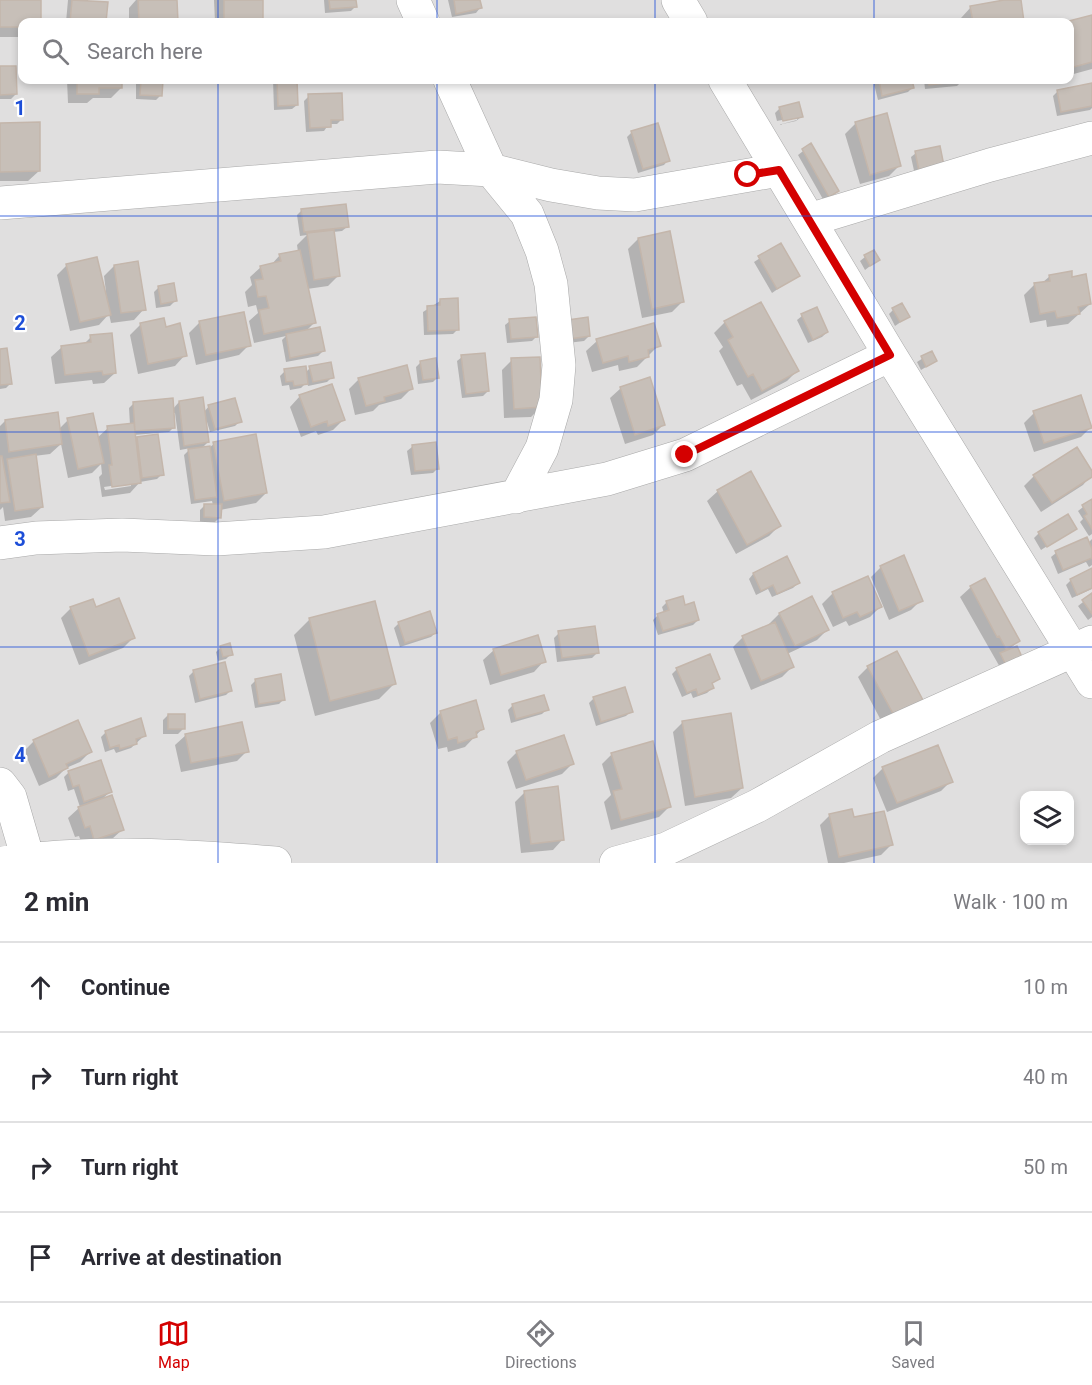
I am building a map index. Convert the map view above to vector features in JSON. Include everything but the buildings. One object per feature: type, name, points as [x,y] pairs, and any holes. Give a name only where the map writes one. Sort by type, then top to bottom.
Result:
[{"type":"street","points":[[413,0],[421,18]]},
{"type":"street","points":[[678,0],[689,18]]},
{"type":"street","points":[[452,84],[491,170],[527,214],[542,251],[551,284],[559,365],[556,400],[542,448],[516,496]]},
{"type":"street","points":[[727,84],[890,355],[1082,646],[1092,682]]},
{"type":"street","points":[[809,220],[990,165],[1092,138]]},
{"type":"street","points":[[0,203],[437,167],[491,170],[551,185],[586,191],[635,195],[779,170]]},
{"type":"street","points":[[0,543],[36,538],[123,535],[216,539],[324,532],[607,479],[685,455],[890,355]]},
{"type":"street","points":[[616,863],[666,849],[757,806],[880,737],[1082,646]]},
{"type":"street","points":[[0,784],[10,797],[15,861],[95,855],[181,855],[275,863]]},
{"type":"shaded area","points":[[0,0],[1092,0],[1092,863],[0,863]]},
{"type":"route","points":[[685,455],[890,355],[779,170],[748,175]]}]
